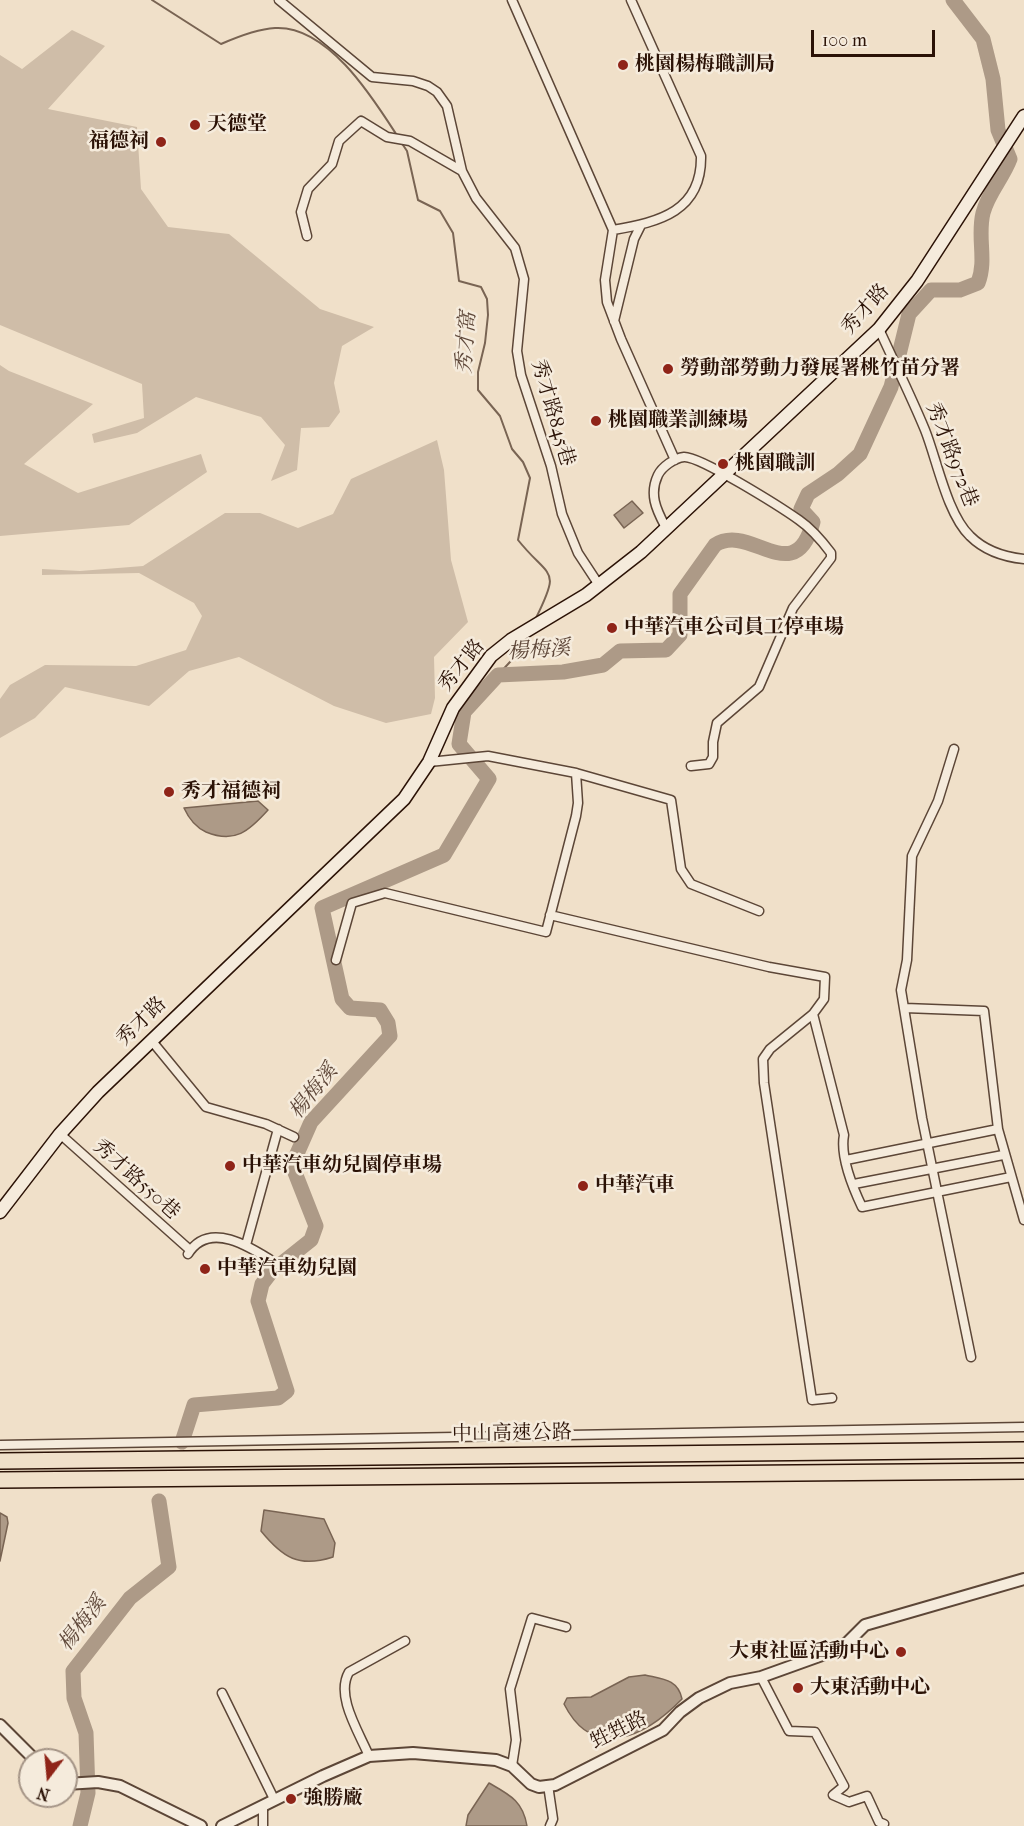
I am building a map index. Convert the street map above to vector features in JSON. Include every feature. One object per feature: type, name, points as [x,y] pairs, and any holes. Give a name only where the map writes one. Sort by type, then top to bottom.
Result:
[{"type":"highway","name":"中山高速公路","points":[[0,1461],[1024,1450]]},
{"type":"highway","name":"中山高速公路","points":[[0,1480],[1024,1471]]},
{"type":"main road","name":"秀才路","points":[[0,1212],[60,1134],[151,1040],[404,799],[429,762],[453,708],[491,656],[511,640],[599,585],[641,552],[665,526],[879,329],[917,281],[1024,116]]},
{"type":"street","name":"秀才路845巷","points":[[279,0],[372,77],[413,81],[437,92],[447,106],[462,171],[476,198],[515,248],[525,291],[517,351],[521,375],[551,466],[562,514],[578,553],[599,585]]},
{"type":"street","points":[[512,0],[614,230],[605,280],[608,302],[614,322],[675,460]]},
{"type":"street","points":[[614,230],[641,225],[677,210],[700,179],[700,156],[631,0]]},
{"type":"street","points":[[307,236],[301,212],[308,189],[332,164],[339,141],[361,121],[387,137],[410,141],[462,171]]},
{"type":"street","points":[[614,322],[634,239],[641,225]]},
{"type":"street","name":"秀才路972巷","points":[[879,329],[925,429],[958,520],[970,536],[988,550],[1006,557],[1024,560]]},
{"type":"street","points":[[665,526],[653,496],[659,472],[675,460],[684,457],[697,459],[799,520],[822,540],[831,553],[831,558],[793,608],[759,687],[741,705],[720,718],[712,742],[713,757],[709,764],[691,766]]},
{"type":"street","points":[[954,749],[938,801],[912,856],[907,960],[901,990],[905,1008],[905,1025],[927,1143],[970,1357]]},
{"type":"street","points":[[429,762],[488,756],[576,773],[671,800],[681,869],[692,884],[759,910]]},
{"type":"street","points":[[336,960],[352,903],[385,893],[546,932],[576,816],[578,803],[576,773]]},
{"type":"street","points":[[550,915],[769,967],[825,977],[825,999],[813,1014],[770,1049],[763,1059],[764,1083],[812,1400],[832,1398]]},
{"type":"street","points":[[905,1008],[984,1011],[998,1129],[1003,1155],[1024,1220]]},
{"type":"street","points":[[813,1014],[844,1135],[842,1143],[846,1160],[862,1207],[1011,1177]]},
{"type":"street","points":[[151,1040],[206,1107],[278,1129],[294,1137]]},
{"type":"street","points":[[278,1129],[246,1245],[280,1266]]},
{"type":"street","points":[[846,1160],[998,1129]]},
{"type":"street","name":"秀才路550巷","points":[[60,1134],[189,1252],[198,1242],[211,1236],[246,1245]]},
{"type":"street","points":[[854,1184],[1003,1155]]},
{"type":"street","points":[[0,1445],[1024,1427]]},
{"type":"street","name":"甡甡路","points":[[548,1785],[561,1783],[599,1761],[663,1730],[680,1712],[699,1698],[730,1683],[761,1677],[846,1643],[865,1625],[1024,1579]]},
{"type":"street","points":[[512,1766],[516,1740],[510,1689],[532,1618],[566,1627]]},
{"type":"street","points":[[369,1756],[344,1692],[345,1679],[349,1672],[405,1641]]},
{"type":"street","points":[[761,1677],[789,1731],[815,1731],[822,1742],[844,1786],[833,1795],[849,1802],[867,1796],[879,1822],[884,1824]]},
{"type":"street","points":[[222,1693],[274,1799]]},
{"type":"street","points":[[0,1725],[23,1748]]},
{"type":"street","points":[[222,1826],[274,1799],[369,1756],[413,1753],[496,1760],[512,1766],[531,1784],[539,1787],[548,1785],[553,1819],[550,1826]]},
{"type":"street","points":[[78,1784],[98,1782],[120,1786],[201,1826]]},
{"type":"street","points":[[263,1806],[263,1826]]},
{"type":"shaded area","points":[[72,30],[105,46],[48,109],[137,127],[141,189],[168,227],[229,234],[320,309],[374,327],[342,346],[334,383],[340,412],[329,427],[301,428],[297,470],[271,481],[285,445],[261,417],[196,397],[137,433],[94,443],[92,434],[144,418],[142,384],[0,325],[0,55],[22,69]]},
{"type":"shaded area","points":[[0,365],[9,371],[93,404],[24,464],[78,493],[201,454],[207,472],[129,525],[0,536]]},
{"type":"shaded area","points":[[437,440],[444,470],[451,560],[468,622],[434,657],[435,698],[431,714],[386,723],[334,706],[239,657],[189,671],[149,706],[65,687],[35,718],[0,738],[0,699],[10,685],[45,665],[136,666],[186,650],[202,616],[194,603],[139,573],[42,575],[42,569],[80,571],[143,566],[225,513],[260,513],[298,528],[333,514],[351,479]]},
{"type":"shaded area","points":[[632,501],[643,513],[624,528],[614,515]]},
{"type":"shaded area","points":[[258,801],[268,810],[248,829],[225,837],[202,830],[188,816],[184,808]]},
{"type":"shaded area","points":[[264,1510],[324,1519],[335,1543],[333,1557],[301,1561],[284,1554],[261,1531]]},
{"type":"shaded area","points":[[0,1513],[7,1517],[8,1523],[0,1561]]},
{"type":"shaded area","points":[[645,1675],[673,1684],[680,1692],[682,1699],[653,1724],[621,1738],[605,1738],[590,1733],[576,1722],[564,1704],[567,1698],[591,1697],[629,1677]]},
{"type":"shaded area","points":[[489,1783],[509,1795],[519,1805],[527,1826],[466,1826],[468,1815]]},
{"type":"waterway","name":"秀才窩","points":[[152,0],[221,44],[240,36],[275,28],[294,30],[313,38],[347,67],[376,103],[398,137]]},
{"type":"waterway","name":"楊梅溪","points":[[182,1442],[194,1405],[278,1398],[287,1391],[258,1301],[262,1284],[272,1271],[311,1240],[316,1226],[292,1165],[311,1122],[390,1036],[388,1023],[380,1010],[350,1008],[342,999],[322,908],[444,855],[489,779],[459,744],[464,712],[498,675],[563,672],[603,665],[620,651],[666,650],[680,635],[680,594],[715,545],[729,540],[743,541],[783,554],[795,551],[805,542],[813,522],[801,509],[808,494],[838,474],[860,454],[891,387],[909,314],[931,290],[960,290],[978,283],[982,266],[981,222],[983,213],[1010,159],[998,130],[993,79],[983,39],[953,0]]},
{"type":"waterway","name":"秀才窩","points":[[401,142],[407,151],[418,200],[440,211],[453,233],[459,281],[481,287],[487,299],[488,315],[485,343],[478,372],[478,390],[500,416],[512,449],[523,462],[530,478],[518,540],[545,569],[550,582],[535,620]]},
{"type":"waterway","name":"秀才窩","points":[[498,675],[520,651],[527,636]]},
{"type":"waterway","name":"楊梅溪","points":[[80,1826],[88,1793],[86,1733],[74,1698],[73,1671],[130,1598],[169,1567],[159,1501]]},
{"type":"place","name":"桃園楊梅職訓局","points":[[623,65]]},
{"type":"place","name":"天德堂","points":[[195,125]]},
{"type":"place","name":"福德祠","points":[[161,142]]},
{"type":"place","name":"勞動部勞動力發展署桃竹苗分署","points":[[668,369]]},
{"type":"place","name":"桃園職業訓練場","points":[[596,421]]},
{"type":"place","name":"桃園職訓","points":[[723,464]]},
{"type":"place","name":"中華汽車公司員工停車場","points":[[612,628]]},
{"type":"place","name":"秀才福德祠","points":[[169,792]]},
{"type":"place","name":"中華汽車幼兒園停車場","points":[[230,1166]]},
{"type":"place","name":"中華汽車","points":[[583,1186]]},
{"type":"place","name":"中華汽車幼兒園","points":[[205,1269]]},
{"type":"place","name":"大東社區活動中心","points":[[901,1652]]},
{"type":"place","name":"大東活動中心","points":[[798,1688]]},
{"type":"place","name":"強勝廠","points":[[291,1799]]}]
